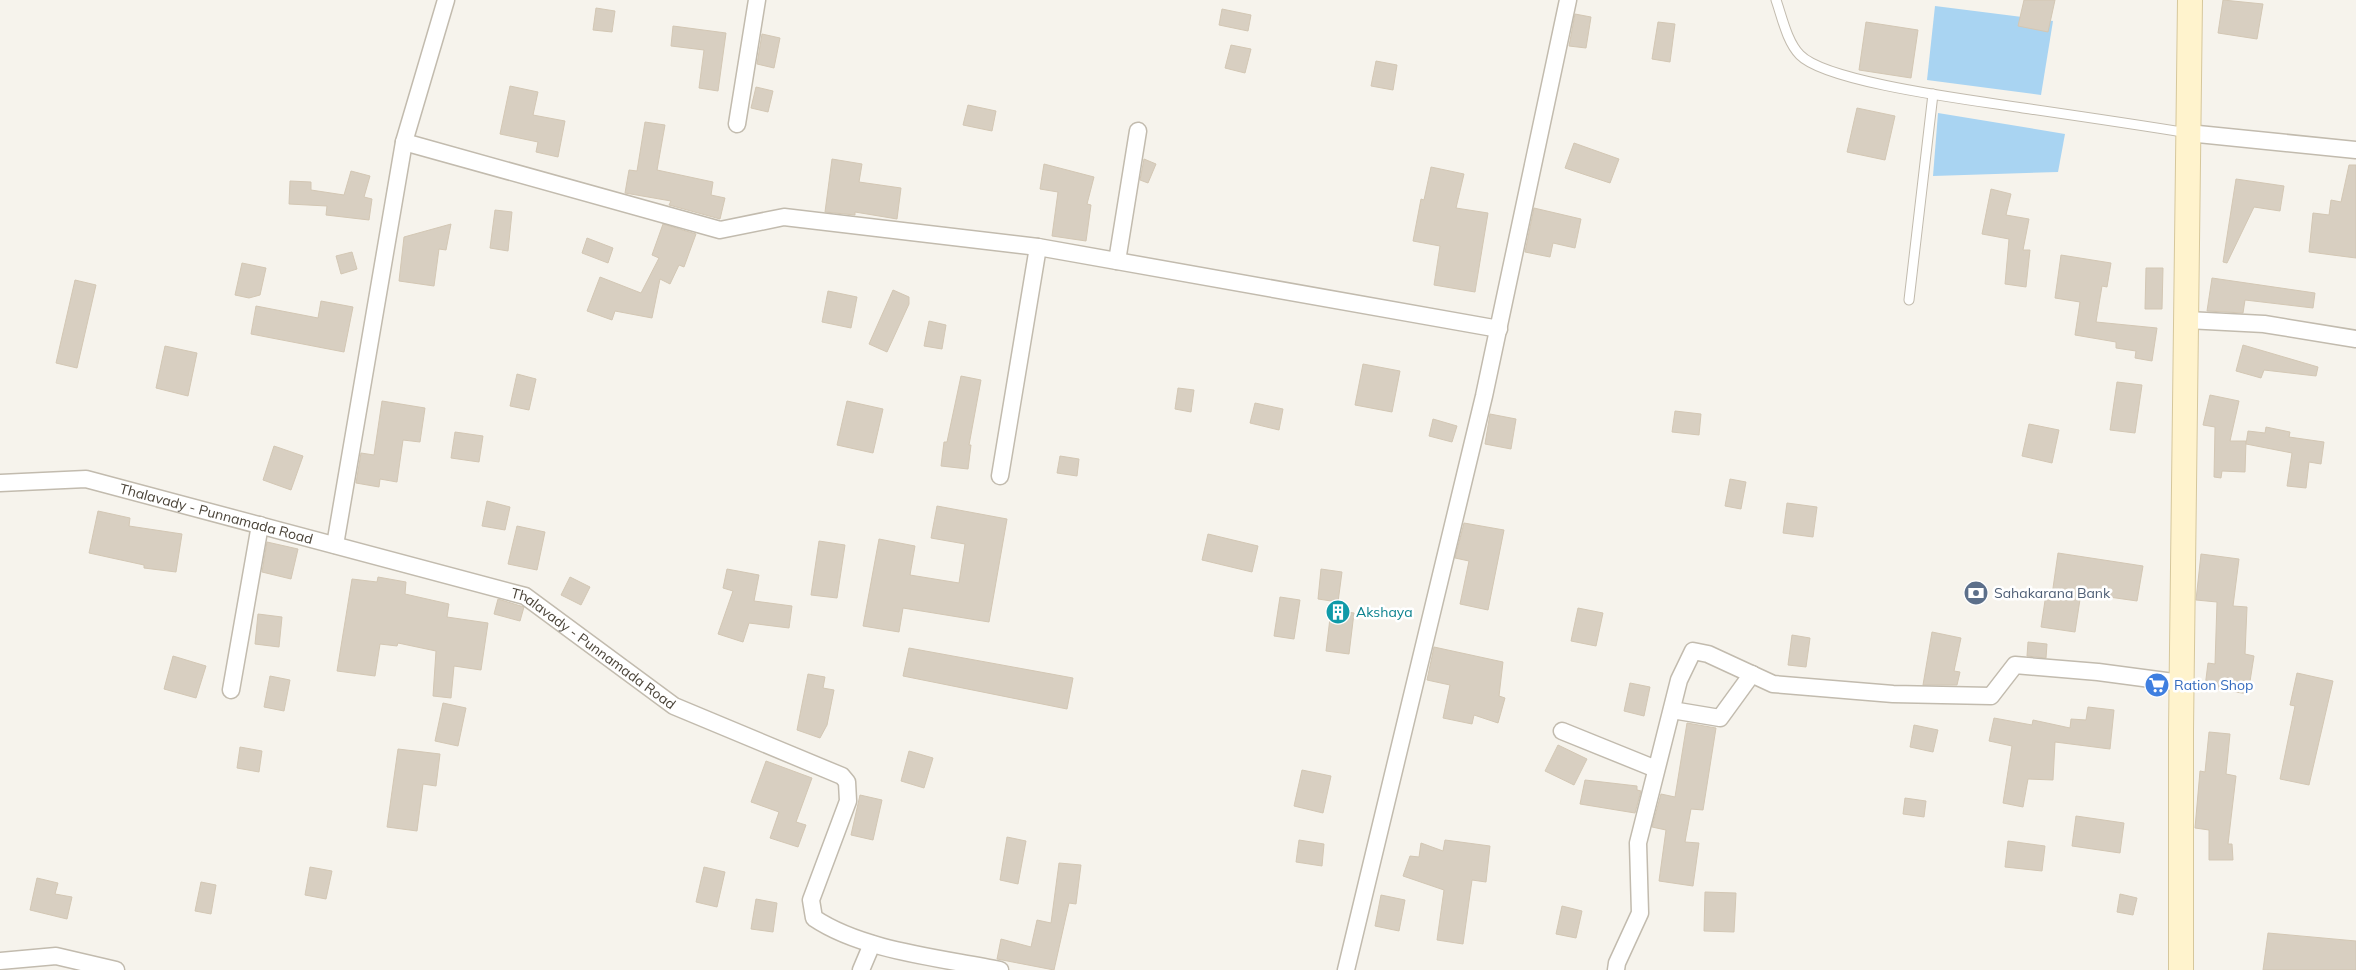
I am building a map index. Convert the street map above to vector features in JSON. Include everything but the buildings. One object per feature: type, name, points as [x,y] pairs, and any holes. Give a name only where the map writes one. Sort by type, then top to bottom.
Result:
[{"type":"main road","points":[[2181,970],[2181,683],[2190,0]]},
{"type":"street","points":[[335,545],[404,142],[446,0]]},
{"type":"street","points":[[737,124],[757,0]]},
{"type":"street","points":[[1346,970],[1404,732],[1498,329],[1568,0]]},
{"type":"street","points":[[1117,261],[1138,131]]},
{"type":"street","points":[[2188,133],[2356,150]]},
{"type":"street","points":[[404,142],[720,230],[784,217],[1038,247],[1498,329]]},
{"type":"street","points":[[1000,476],[1038,247]]},
{"type":"street","points":[[2187,320],[2264,324],[2356,340]]},
{"type":"street","name":"Thalavady - Punnamada Road","points":[[0,483],[86,479],[525,596],[674,706],[842,776],[847,782],[848,801],[811,900],[814,918],[826,926],[872,944],[1000,970]]},
{"type":"street","points":[[231,690],[260,526]]},
{"type":"street","points":[[1616,970],[1617,963],[1640,913],[1638,843],[1679,680],[1693,651],[1708,654],[1773,684],[1903,694],[1992,696],[2014,666],[2098,672],[2181,683]]},
{"type":"street","points":[[1672,710],[1720,718],[1752,674]]},
{"type":"street","points":[[1562,731],[1656,769]]},
{"type":"street","points":[[861,970],[872,944]]},
{"type":"street","points":[[0,961],[56,956],[116,970]]},
{"type":"lane","points":[[1776,0],[1789,37],[1799,55],[1812,65],[1851,77],[1933,94],[2188,133]]},
{"type":"lane","points":[[1910,300],[1933,94]]},
{"type":"water","points":[[1935,6],[2053,21],[2041,95],[1927,80]]},
{"type":"water","points":[[1938,113],[2065,134],[2058,172],[1933,176]]},
{"type":"place","name":"Sahakarana Bank","points":[[1976,593]]},
{"type":"place","name":"Akshaya","points":[[1338,612]]},
{"type":"place","name":"Ration Shop","points":[[2157,685]]}]
